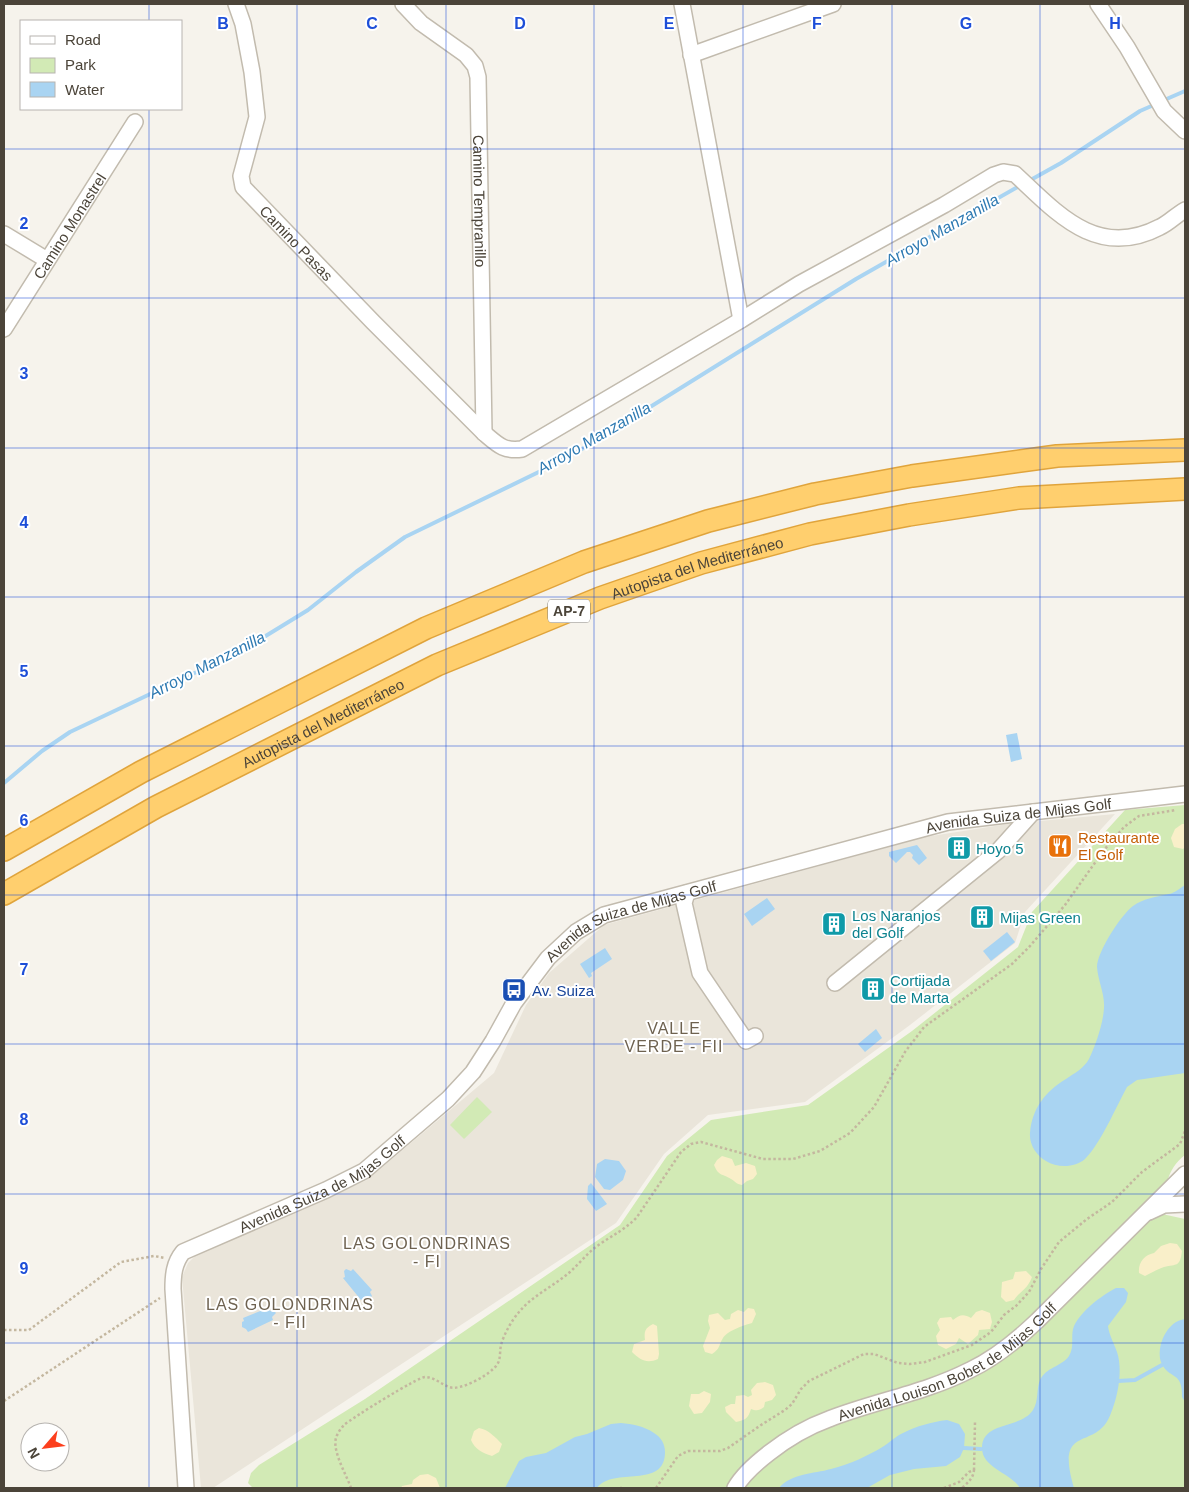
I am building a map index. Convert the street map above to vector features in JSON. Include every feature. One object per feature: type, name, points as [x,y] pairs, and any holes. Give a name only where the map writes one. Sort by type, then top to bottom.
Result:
[{"type":"highway","name":"AP-7","points":[[4,850],[141,772],[426,628],[584,562],[708,521],[824,492],[912,476],[1057,456],[1185,450]]},
{"type":"highway","name":"Autopista del Mediterráneo","points":[[4,894],[156,807],[437,665],[600,598],[701,563],[810,534],[909,515],[1019,498],[1185,489]]},
{"type":"street","name":"Camino Pasas","points":[[236,4],[243,24],[251,63],[257,117],[241,176],[243,188],[484,433],[502,448],[512,451],[522,449],[800,284],[944,205],[984,180],[1003,172],[1015,174],[1074,226],[1112,239],[1137,236],[1161,227],[1185,210]]},
{"type":"street","name":"Camino Tempranillo","points":[[403,4],[421,23],[466,55],[475,66],[478,77],[484,433]]},
{"type":"street","points":[[682,4],[741,320]]},
{"type":"street","points":[[691,55],[833,4]]},
{"type":"street","points":[[1098,4],[1127,47],[1164,111],[1185,131]]},
{"type":"street","name":"Camino Monastrel","points":[[4,329],[135,122]]},
{"type":"street","points":[[4,234],[47,260]]},
{"type":"street","name":"Avenida Suiza de Mijas Golf","points":[[177,1260],[183,1252],[326,1190],[364,1171],[448,1100],[474,1072],[514,1003],[548,958],[576,932],[604,916],[948,822],[1185,794]]},
{"type":"street","points":[[835,983],[998,851],[1033,812]]},
{"type":"street","points":[[687,893],[684,903],[700,973],[746,1041],[755,1036]]},
{"type":"street","name":"Avenida Louison Bobet de Mijas Golf","points":[[735,1488],[740,1480],[760,1460],[806,1429],[829,1419],[940,1383],[970,1371],[995,1355],[1037,1321],[1185,1174]]},
{"type":"street","name":"Avenida Louison Bobet de Mijas Golf","points":[[1144,1214],[1164,1205],[1185,1204]]},
{"type":"street","points":[[177,1260],[173,1275],[173,1289],[186,1488]]},
{"type":"path","points":[[351,1488],[337,1454],[336,1440],[342,1427],[359,1414],[415,1380],[425,1377],[431,1378],[457,1388],[493,1370],[500,1362],[501,1345],[520,1311],[570,1272],[598,1245],[628,1227],[637,1218],[681,1152],[691,1144],[701,1142],[763,1160],[793,1159],[820,1151],[850,1133],[874,1107],[905,1052],[924,1027],[1012,964],[1030,946],[1124,827],[1138,816],[1176,811]]},
{"type":"path","points":[[656,1488],[678,1456],[688,1451],[720,1452],[728,1448],[785,1410],[792,1404],[801,1388],[809,1381],[864,1354],[874,1354],[898,1363],[910,1364],[925,1362],[972,1346],[991,1332],[1004,1315],[1016,1306],[1029,1292],[1041,1269],[1059,1242],[1087,1218],[1112,1202],[1142,1172],[1180,1144],[1185,1132]]},
{"type":"path","points":[[4,1330],[29,1330],[121,1262],[154,1256],[177,1260]]},
{"type":"path","points":[[4,1401],[173,1289]]},
{"type":"path","points":[[962,1488],[973,1476],[975,1422]]},
{"type":"path","points":[[944,1488],[959,1482],[969,1472],[974,1470]]},
{"type":"shaded area","points":[[1115,814],[1025,912],[1015,943],[910,1025],[805,1102],[708,1115],[664,1154],[616,1223],[213,1488],[201,1488],[182,1277],[188,1263],[195,1256],[367,1180],[494,1073],[526,1005],[549,973],[604,925],[925,837],[1008,824]]},
{"type":"green space","points":[[1185,805],[1185,1155],[1170,1174],[1165,1189],[1162,1214],[1185,1219],[1185,1488],[253,1488],[248,1483],[251,1473],[259,1465],[365,1399],[620,1225],[667,1156],[711,1120],[808,1105],[912,1031],[1018,947],[1032,912],[1125,810]]},
{"type":"green space","points":[[477,1097],[492,1112],[464,1139],[450,1125]]},
{"type":"sand","points":[[1185,824],[1185,847],[1183,849],[1174,847],[1171,838],[1175,829]]},
{"type":"sand","points":[[722,1156],[732,1159],[735,1166],[746,1163],[755,1166],[757,1174],[753,1179],[742,1185],[737,1183],[719,1173],[716,1169],[714,1165]]},
{"type":"sand","points":[[1170,1243],[1177,1244],[1182,1251],[1177,1264],[1162,1268],[1145,1276],[1139,1273],[1141,1263],[1145,1258],[1161,1246]]},
{"type":"sand","points":[[1026,1271],[1032,1277],[1028,1285],[1014,1300],[1006,1302],[1001,1297],[1002,1282],[1013,1279],[1015,1272]]},
{"type":"sand","points":[[748,1308],[754,1309],[756,1314],[752,1323],[725,1335],[718,1348],[712,1354],[705,1352],[703,1346],[710,1328],[709,1315],[718,1313],[725,1320],[730,1319],[731,1314],[738,1310],[744,1312]]},
{"type":"sand","points":[[982,1310],[990,1313],[992,1322],[990,1329],[979,1330],[978,1335],[968,1344],[959,1338],[956,1344],[946,1349],[938,1345],[936,1336],[940,1330],[937,1323],[940,1318],[951,1317],[953,1320],[962,1315],[971,1318],[976,1312]]},
{"type":"sand","points":[[653,1324],[657,1326],[659,1354],[658,1359],[647,1361],[632,1352],[634,1344],[645,1340],[646,1330]]},
{"type":"sand","points":[[765,1382],[773,1385],[776,1395],[772,1400],[765,1402],[764,1407],[758,1410],[751,1409],[746,1418],[736,1422],[726,1412],[725,1407],[735,1404],[736,1396],[744,1395],[748,1397],[752,1395],[751,1390],[757,1383]]},
{"type":"sand","points":[[704,1391],[711,1394],[710,1402],[702,1413],[694,1414],[689,1406],[691,1394],[699,1394]]},
{"type":"sand","points":[[479,1428],[489,1432],[502,1444],[499,1452],[492,1456],[482,1452],[475,1446],[471,1440],[474,1431]]},
{"type":"sand","points":[[428,1474],[436,1478],[440,1488],[401,1488],[402,1486],[412,1484],[413,1480],[420,1475]]},
{"type":"water","points":[[1017,733],[1022,759],[1011,762],[1006,735]]},
{"type":"water","points":[[917,845],[927,858],[919,865],[912,858],[913,855],[910,852],[907,852],[896,863],[889,856],[889,852]]},
{"type":"water","points":[[1185,885],[1185,1073],[1137,1080],[1127,1087],[1102,1134],[1085,1159],[1076,1164],[1066,1166],[1050,1163],[1043,1159],[1032,1146],[1030,1137],[1031,1124],[1041,1101],[1052,1089],[1085,1065],[1094,1047],[1101,1027],[1104,1008],[1097,967],[1105,943],[1122,917],[1137,903],[1173,893]]},
{"type":"water","points":[[767,898],[775,909],[752,926],[744,914]]},
{"type":"water","points":[[1007,932],[1015,942],[991,961],[983,951]]},
{"type":"water","points":[[605,948],[612,959],[591,973],[592,976],[589,978],[580,964]]},
{"type":"water","points":[[876,1029],[882,1038],[865,1052],[858,1044]]},
{"type":"water","points":[[605,1159],[619,1161],[626,1171],[623,1180],[610,1190],[604,1189],[595,1177],[597,1164]]},
{"type":"water","points":[[591,1183],[607,1204],[596,1211],[587,1199],[588,1186]]},
{"type":"water","points":[[346,1269],[351,1271],[353,1269],[372,1290],[370,1292],[372,1296],[369,1299],[364,1298],[361,1300],[343,1278],[345,1277],[344,1271]]},
{"type":"water","points":[[1116,1288],[1124,1288],[1128,1293],[1126,1302],[1108,1326],[1120,1367],[1118,1391],[1111,1413],[1105,1425],[1073,1445],[1069,1454],[1069,1467],[1074,1488],[1020,1488],[987,1461],[983,1455],[982,1448],[984,1439],[988,1433],[1020,1420],[1033,1410],[1040,1380],[1046,1372],[1062,1363],[1069,1356],[1072,1348],[1073,1330],[1077,1320],[1092,1304]]},
{"type":"water","points":[[268,1308],[276,1313],[272,1317],[273,1320],[248,1332],[242,1327],[243,1318]]},
{"type":"water","points":[[1185,1319],[1185,1402],[1178,1379],[1164,1368],[1161,1362],[1160,1349],[1168,1329],[1173,1324]]},
{"type":"water","points":[[947,1420],[959,1424],[965,1434],[964,1448],[960,1457],[946,1466],[914,1469],[890,1475],[867,1488],[779,1488],[790,1479],[845,1465],[859,1459],[884,1446],[900,1434],[914,1428]]},
{"type":"water","points":[[621,1423],[646,1429],[661,1439],[665,1452],[663,1464],[657,1471],[637,1476],[614,1478],[597,1488],[505,1488],[519,1461],[526,1457],[546,1453],[575,1437],[611,1424]]},
{"type":"waterway","name":"Arroyo Manzanilla","points":[[1162,101],[1185,91]]},
{"type":"waterway","name":"Arroyo Manzanilla","points":[[1027,182],[1061,163],[1140,111],[1156,104]]},
{"type":"waterway","name":"Arroyo Manzanilla","points":[[4,783],[42,751],[70,732],[241,651],[308,610],[405,537],[551,466],[589,445],[856,279],[1021,185]]},
{"type":"waterway","points":[[1118,1381],[1135,1380],[1162,1365]]},
{"type":"waterway","points":[[964,1448],[981,1449]]},
{"type":"place","name":"Restaurante El Golf","points":[[1060,846]]},
{"type":"place","name":"Hoyo 5","points":[[959,848]]},
{"type":"place","name":"Mijas Green","points":[[982,917]]},
{"type":"place","name":"Los Naranjos del Golf","points":[[834,924]]},
{"type":"place","name":"Cortijada de Marta","points":[[873,989]]},
{"type":"place","name":"Av. Suiza","points":[[514,990]]},
{"type":"district","name":"VALLE VERDE - FII","points":[[674,1037]]},
{"type":"district","name":"LAS GOLONDRINAS - FI","points":[[427,1252]]},
{"type":"district","name":"LAS GOLONDRINAS - FII","points":[[290,1313]]}]
